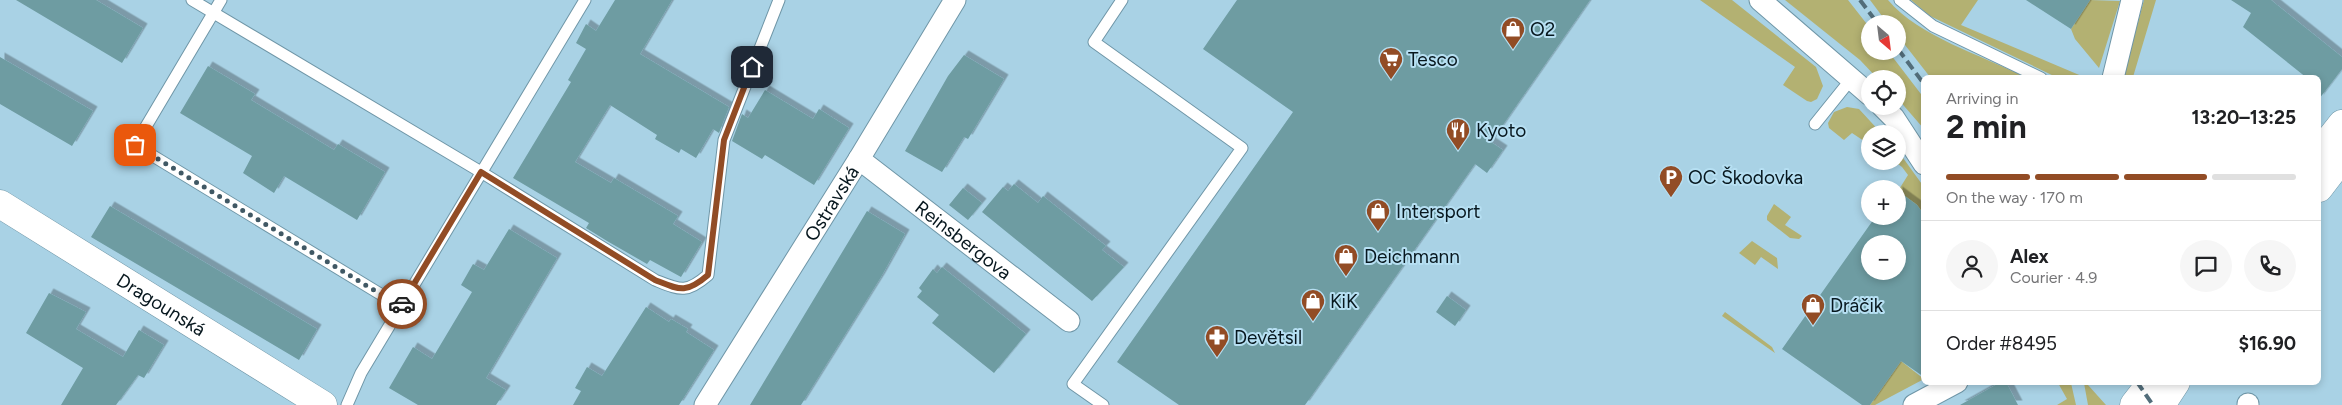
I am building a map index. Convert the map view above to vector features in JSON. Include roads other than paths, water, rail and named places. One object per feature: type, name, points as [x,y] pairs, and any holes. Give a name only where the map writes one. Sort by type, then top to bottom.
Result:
[{"type":"street","name":"Ostravská","points":[[705,405],[859,159],[955,0]]},
{"type":"street","points":[[1760,0],[1861,86]]},
{"type":"street","points":[[2115,75],[2132,0]]},
{"type":"street","points":[[1891,115],[1921,159]]},
{"type":"street","points":[[2321,150],[2342,124]]},
{"type":"street","points":[[2321,185],[2342,158]]},
{"type":"street","name":"Reinsbergova","points":[[859,159],[1069,321]]},
{"type":"street","name":"Dragounská","points":[[0,204],[323,405]]},
{"type":"street","points":[[1914,405],[1951,385]]},
{"type":"street","points":[[2134,405],[2150,385]]},
{"type":"street","points":[[2161,405],[2174,385]]},
{"type":"lane","points":[[192,0],[481,172],[655,280],[680,290],[695,286],[708,275],[724,140],[779,0]]},
{"type":"lane","points":[[221,0],[135,145],[400,306]]},
{"type":"lane","points":[[347,405],[361,373],[400,306],[585,0]]},
{"type":"lane","points":[[1103,405],[1074,384],[1242,148],[1094,42],[1122,0]]},
{"type":"lane","points":[[1900,0],[1933,26],[2035,75]]},
{"type":"lane","points":[[1815,124],[1852,78]]},
{"type":"railway","points":[[1860,0],[1871,15]]},
{"type":"railway","points":[[1906,60],[1921,80]]},
{"type":"railway","points":[[2139,385],[2153,405]]},
{"type":"place","name":"O2","points":[[1513,50]]},
{"type":"place","name":"Tesco","points":[[1391,80]]},
{"type":"place","name":"Kyoto","points":[[1458,151]]},
{"type":"place","name":"OC Škodovka","points":[[1671,198]]},
{"type":"place","name":"Intersport","points":[[1378,232]]},
{"type":"place","name":"Deichmann","points":[[1346,277]]},
{"type":"place","name":"KiK","points":[[1313,322]]},
{"type":"place","name":"Dráčik","points":[[1813,326]]},
{"type":"place","name":"Devětsil","points":[[1217,358]]}]
